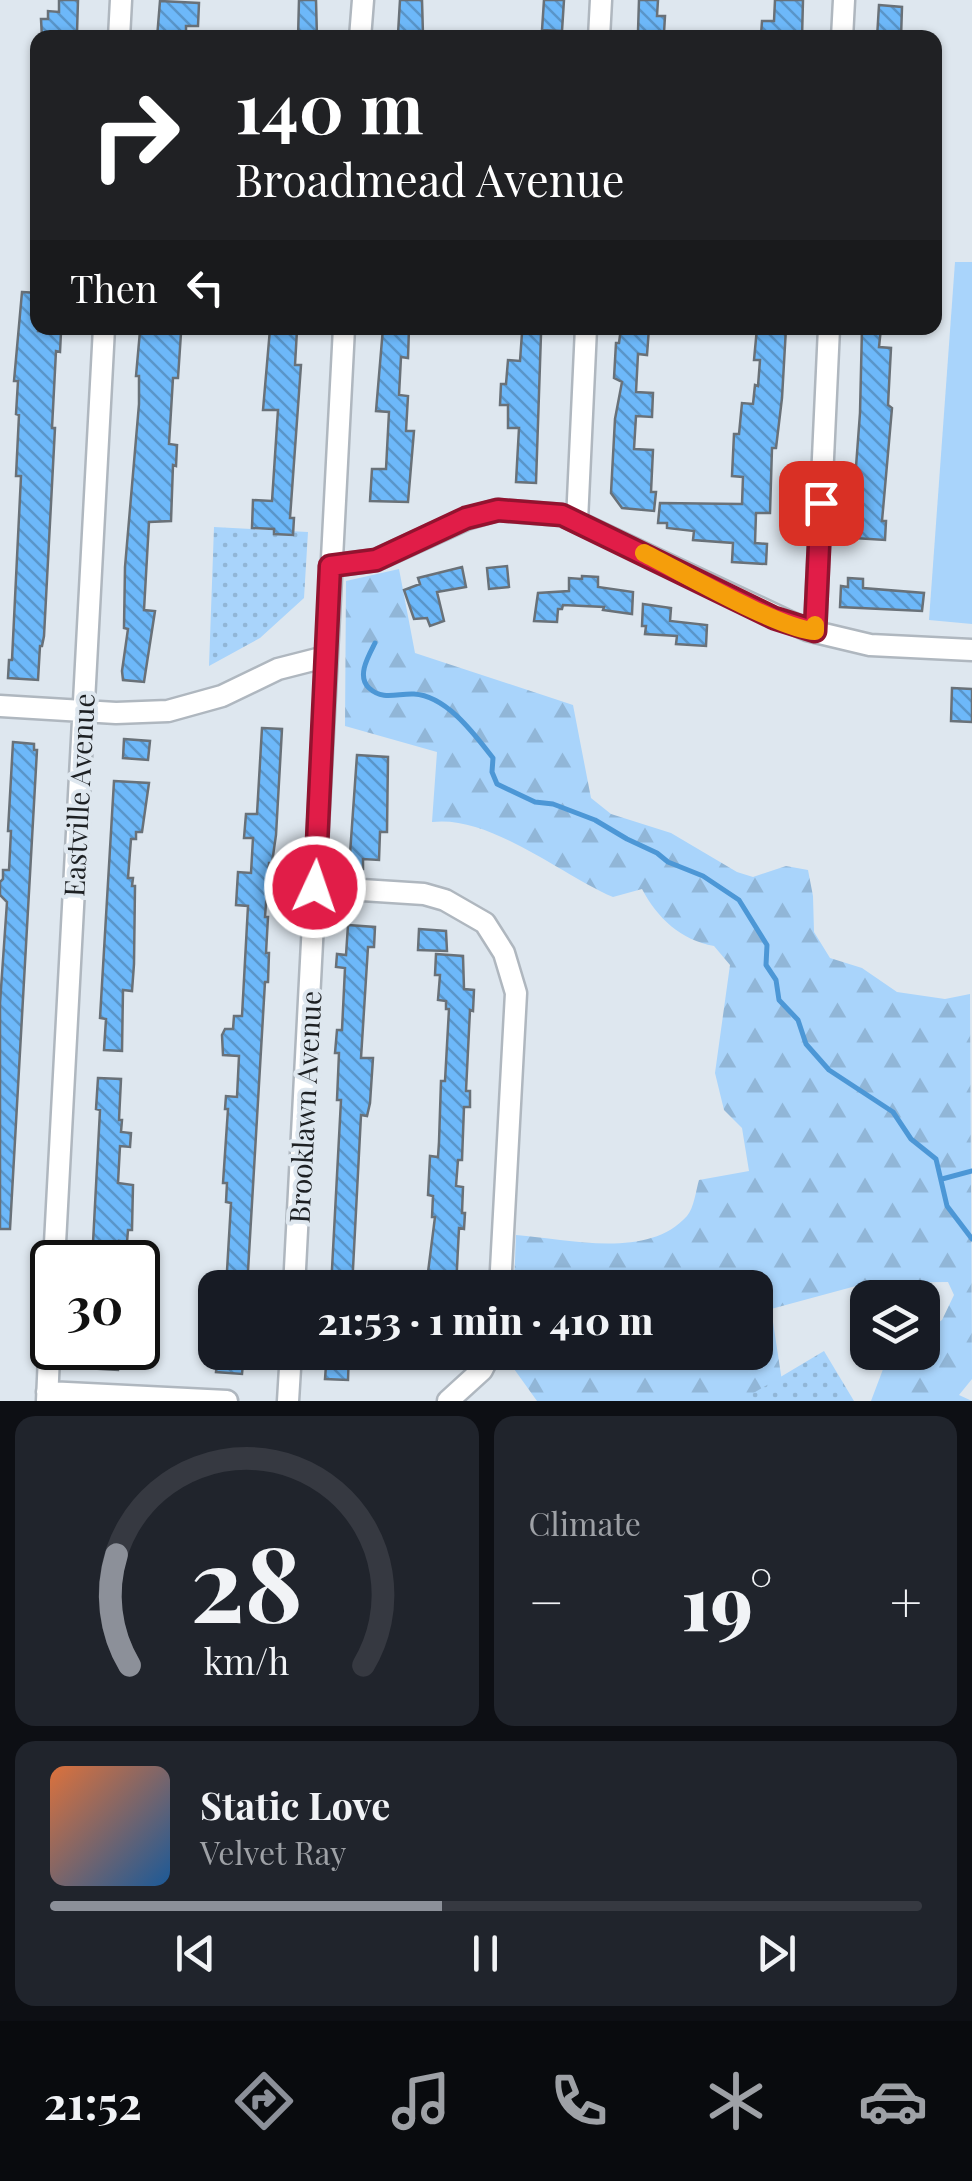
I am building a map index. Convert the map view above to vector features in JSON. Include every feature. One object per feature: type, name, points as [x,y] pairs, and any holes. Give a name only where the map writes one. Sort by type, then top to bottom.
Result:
[{"type":"street","points":[[119,30],[121,0]]},
{"type":"street","points":[[361,30],[363,0]]},
{"type":"street","points":[[600,30],[601,0]]},
{"type":"street","points":[[842,30],[844,0]]},
{"type":"street","name":"Eastville Avenue","points":[[55,1240],[104,335]]},
{"type":"street","name":"Brooklawn Avenue","points":[[295,1270],[344,335]]},
{"type":"street","points":[[578,521],[586,335]]},
{"type":"street","points":[[815,631],[829,335]]},
{"type":"street","points":[[330,566],[376,560],[466,518],[498,510],[562,515],[774,618],[870,645],[972,650]]},
{"type":"street","points":[[0,706],[116,713],[187,708],[278,669],[325,656]]},
{"type":"street","points":[[315,887],[407,892],[445,900],[485,923],[504,953],[516,993],[501,1270]]},
{"type":"street","points":[[48,1370],[47,1397],[227,1401]]},
{"type":"street","points":[[288,1401],[290,1370]]},
{"type":"street","points":[[448,1401],[482,1370]]},
{"type":"green space","points":[[955,262],[972,262],[972,624],[929,620]]},
{"type":"green space","points":[[214,527],[308,532],[304,598],[260,638],[209,666]]},
{"type":"green space","points":[[399,569],[415,653],[573,705],[591,798],[611,814],[671,833],[737,872],[753,877],[786,866],[808,870],[814,932],[830,958],[862,968],[897,992],[945,999],[970,994],[972,1379],[959,1395],[972,1401],[871,1401],[883,1370],[940,1370],[940,1321],[954,1295],[948,1282],[850,1280],[850,1288],[773,1308],[773,1270],[515,1270],[516,1235],[606,1244],[651,1238],[671,1230],[687,1216],[699,1180],[749,1171],[742,1128],[724,1110],[715,1073],[730,965],[714,946],[691,939],[671,926],[642,889],[613,897],[501,837],[454,822],[432,822],[437,752],[345,726],[346,581]]},
{"type":"green space","points":[[773,1322],[785,1401],[537,1401],[515,1370],[773,1370]]},
{"type":"green space","points":[[824,1351],[854,1401],[740,1401]]},
{"type":"building","points":[[59,0],[78,0],[77,30],[42,30],[41,19],[48,19],[48,11],[59,12]]},
{"type":"building","points":[[299,0],[316,0],[317,30],[298,30]]},
{"type":"building","points":[[400,0],[422,0],[423,30],[398,30]]},
{"type":"building","points":[[544,0],[564,0],[562,30],[542,30]]},
{"type":"building","points":[[639,0],[658,0],[657,16],[665,16],[664,30],[638,30]]},
{"type":"building","points":[[775,0],[803,0],[802,30],[761,30],[762,21],[774,21]]},
{"type":"building","points":[[160,1],[199,3],[198,26],[158,30]]},
{"type":"building","points":[[879,5],[902,7],[901,30],[877,30]]},
{"type":"building","points":[[22,292],[30,292],[30,335],[61,335],[60,352],[56,351],[44,636],[38,680],[8,678],[21,476],[16,476],[19,415],[18,381],[14,381]]},
{"type":"building","points":[[140,335],[181,335],[178,378],[173,378],[169,444],[177,445],[171,521],[149,522],[144,610],[155,611],[144,682],[123,680],[122,671],[128,629],[124,628],[125,567],[139,404],[136,376]]},
{"type":"building","points":[[269,335],[297,335],[295,365],[301,365],[290,518],[294,518],[293,535],[252,528],[253,500],[272,501],[278,410],[263,410]]},
{"type":"building","points":[[382,335],[409,335],[408,358],[401,357],[399,395],[408,396],[406,431],[414,431],[408,502],[370,501],[372,469],[386,469],[389,412],[376,411]]},
{"type":"building","points":[[522,335],[541,335],[536,483],[516,482],[519,428],[508,428],[508,405],[500,405],[508,360],[520,361]]},
{"type":"building","points":[[620,335],[648,335],[647,355],[638,354],[636,392],[653,393],[652,417],[636,416],[634,449],[653,450],[654,511],[622,508],[611,493],[615,419],[622,382],[614,378]]},
{"type":"building","points":[[756,335],[786,335],[776,448],[772,448],[770,513],[756,513],[755,543],[767,544],[766,564],[732,562],[733,543],[693,540],[694,531],[658,523],[660,503],[742,504],[743,477],[732,476],[734,434],[739,434],[742,403],[753,404],[755,385],[758,386],[760,360],[754,360]]},
{"type":"building","points":[[862,335],[880,335],[879,347],[891,348],[888,405],[892,408],[882,521],[886,521],[885,540],[854,538],[851,534]]},
{"type":"building","points":[[507,566],[509,587],[489,589],[487,568]]},
{"type":"building","points":[[462,567],[466,587],[437,592],[444,621],[430,626],[427,618],[414,619],[404,590],[420,584],[418,578]]},
{"type":"building","points":[[598,577],[598,587],[633,592],[632,614],[603,610],[604,607],[563,605],[558,609],[557,622],[534,621],[538,593],[569,591],[569,578]]},
{"type":"building","points":[[848,578],[863,579],[863,588],[924,593],[922,611],[840,607],[841,586],[848,587]]},
{"type":"building","points":[[643,604],[671,608],[670,621],[707,625],[706,646],[676,644],[677,636],[645,634]]},
{"type":"building","points":[[952,688],[972,689],[972,722],[951,721]]},
{"type":"building","points":[[262,728],[282,729],[276,835],[269,863],[265,917],[268,982],[248,1270],[227,1270],[231,1203],[226,1202],[227,1183],[223,1183],[225,1109],[226,1096],[237,1097],[239,1056],[223,1055],[222,1035],[225,1029],[233,1029],[234,1016],[242,1016],[248,906],[236,905],[238,872],[251,873],[253,838],[244,838],[246,814],[257,814]]},
{"type":"building","points":[[124,739],[150,741],[148,760],[123,758]]},
{"type":"building","points":[[13,742],[34,744],[37,750],[10,1229],[0,1229],[0,1003],[7,902],[0,895],[0,882],[3,870],[9,870]]},
{"type":"building","points":[[357,755],[388,757],[387,832],[380,832],[379,860],[363,859],[363,869],[349,868]]},
{"type":"building","points":[[114,781],[149,783],[142,832],[136,832],[136,839],[131,839],[128,878],[133,878],[135,886],[134,964],[132,991],[123,990],[122,1051],[104,1050],[106,1019],[100,1018]]},
{"type":"building","points":[[348,925],[375,927],[374,947],[368,947],[361,1058],[373,1058],[370,1103],[367,1116],[361,1115],[353,1270],[332,1270],[341,1100],[337,1100],[339,1053],[335,1053],[337,1030],[342,1030],[345,968],[336,967],[337,954],[346,955]]},
{"type":"building","points":[[419,929],[446,931],[447,951],[418,950]]},
{"type":"building","points":[[436,954],[463,956],[464,989],[474,990],[466,1091],[470,1091],[470,1107],[464,1107],[462,1160],[458,1160],[456,1186],[463,1187],[465,1213],[464,1229],[459,1228],[457,1270],[428,1270],[435,1217],[433,1196],[428,1195],[430,1156],[438,1157],[449,1009],[446,1001],[438,1000],[440,975],[435,975]]},
{"type":"building","points":[[98,1078],[121,1079],[121,1132],[131,1133],[130,1147],[120,1146],[118,1183],[133,1185],[132,1230],[128,1230],[127,1240],[93,1240],[100,1110],[96,1109]]},
{"type":"building","points":[[216,1370],[242,1370],[242,1374]]},
{"type":"building","points":[[326,1370],[348,1370],[348,1380],[325,1379]]},
{"type":"waterway","points":[[375,643],[364,672],[369,688],[385,695],[426,696],[449,709],[493,758],[492,772],[497,784],[535,802],[553,804],[595,820],[668,862],[703,876],[739,900],[767,945],[766,965],[776,980],[779,1000],[798,1020],[806,1044],[829,1070],[893,1112],[911,1139],[936,1159],[947,1206],[972,1239]]},
{"type":"waterway","points":[[942,1179],[972,1171]]},
{"type":"slow traffic","points":[[644,553],[774,618],[807,630],[815,631],[815,625]]},
{"type":"route","points":[[315,887],[330,566],[376,560],[466,518],[498,510],[562,515],[774,618],[815,631],[821,503]]}]
